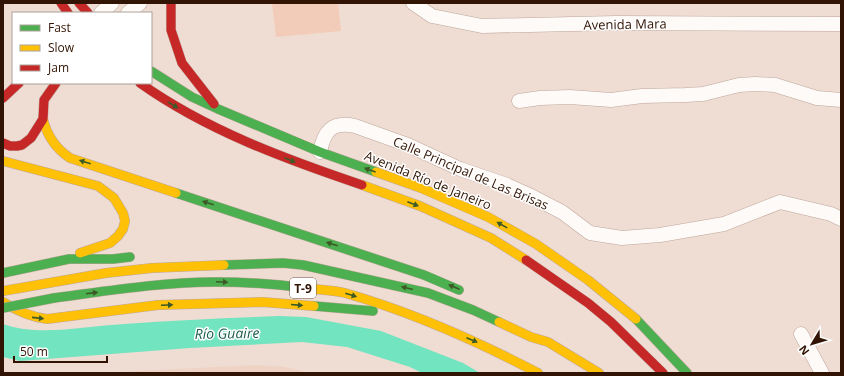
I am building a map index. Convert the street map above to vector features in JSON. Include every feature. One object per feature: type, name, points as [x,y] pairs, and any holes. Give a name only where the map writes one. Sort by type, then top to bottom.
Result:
[{"type":"main road","points":[[61,3],[67,12]]},
{"type":"main road","points":[[78,3],[87,12]]},
{"type":"main road","points":[[171,3],[171,30],[182,64],[218,109]]},
{"type":"main road","name":"Avenida Río de Janeiro","points":[[152,71],[167,82],[218,109],[320,152],[435,194],[488,217],[536,244],[588,280],[632,314],[687,373]]},
{"type":"main road","points":[[3,98],[18,84]]},
{"type":"main road","points":[[55,84],[44,100],[43,119],[46,133],[52,142],[60,152],[70,158],[424,274],[468,293]]},
{"type":"main road","points":[[141,84],[161,98],[196,118],[256,146],[314,169],[420,206],[491,238],[537,266],[588,303],[611,322],[663,373]]},
{"type":"main road","points":[[3,143],[10,146],[22,145],[34,134],[43,119]]},
{"type":"main road","points":[[3,161],[98,186],[107,191],[121,206],[125,218],[124,225],[117,238],[109,244],[83,252],[69,259]]},
{"type":"main road","name":"T-9","points":[[259,255],[283,263]]},
{"type":"main road","points":[[3,273],[69,259],[114,259],[136,257]]},
{"type":"main road","name":"T-9","points":[[3,292],[106,273],[152,268],[283,263],[303,265],[428,293],[472,310],[531,337],[548,342],[599,373]]},
{"type":"main road","name":"T-9","points":[[3,308],[54,298],[156,285],[214,282],[272,284],[344,293],[411,315],[492,349],[538,373]]},
{"type":"main road","points":[[3,302],[22,314],[35,318],[47,318],[158,305],[262,302],[411,315]]},
{"type":"main road","points":[[518,321],[548,342]]},
{"type":"street","points":[[102,12],[112,3]]},
{"type":"street","points":[[129,12],[140,3]]},
{"type":"street","name":"Avenida Mara","points":[[413,3],[432,16],[482,26],[616,23],[841,24]]},
{"type":"street","points":[[519,100],[570,97],[611,100],[642,96],[703,94],[739,85],[755,84],[775,85],[817,98],[841,100]]},
{"type":"street","name":"Calle Principal de Las Brisas","points":[[320,152],[322,141],[328,131],[340,125],[347,124],[355,126],[408,145],[460,169],[507,185],[529,195],[562,212],[590,233],[622,238],[660,235],[724,224],[780,202],[831,214],[841,219]]},
{"type":"street","points":[[801,334],[822,373]]},
{"type":"shaded area","points":[[272,3],[338,3],[341,31],[276,37]]},
{"type":"shaded area","points":[[258,365],[285,367],[309,373],[99,373]]},
{"type":"water","name":"Río Guaire","points":[[279,316],[306,317],[381,331],[463,363],[480,373],[422,373],[410,367],[347,347],[302,342],[190,348],[20,361],[3,357],[3,324],[32,330],[63,330],[163,321]]},
{"type":"traffic: fast","points":[[152,72],[192,97],[218,109],[320,152],[376,172]]},
{"type":"traffic: fast","points":[[176,193],[424,275],[459,290]]},
{"type":"traffic: fast","points":[[3,273],[69,259],[113,259],[130,257]]},
{"type":"traffic: fast","points":[[224,265],[283,263],[303,265],[428,293],[473,310],[499,322]]},
{"type":"traffic: fast","points":[[54,298],[134,287],[195,282],[249,283],[306,288]]},
{"type":"traffic: fast","points":[[3,308],[54,298]]},
{"type":"traffic: fast","points":[[314,306],[373,311]]},
{"type":"traffic: fast","points":[[636,319],[687,373]]},
{"type":"traffic: slow","points":[[43,119],[52,141],[70,158],[176,193]]},
{"type":"traffic: slow","points":[[3,161],[98,186],[114,198],[123,213],[125,221],[123,229],[110,243],[80,253]]},
{"type":"traffic: slow","points":[[376,172],[421,188],[488,217],[536,244],[588,280],[636,319]]},
{"type":"traffic: slow","points":[[362,185],[420,206],[491,238],[526,260]]},
{"type":"traffic: slow","points":[[3,291],[106,273],[152,268],[224,265]]},
{"type":"traffic: slow","points":[[306,288],[345,293],[395,309],[444,328],[538,373]]},
{"type":"traffic: slow","points":[[3,302],[24,313],[47,319],[158,305],[262,302],[314,306]]},
{"type":"traffic: slow","points":[[499,322],[531,337],[548,342],[599,373]]},
{"type":"traffic: jam","points":[[61,3],[67,12]]},
{"type":"traffic: jam","points":[[79,3],[87,12]]},
{"type":"traffic: jam","points":[[171,3],[171,30],[182,63],[214,104]]},
{"type":"traffic: jam","points":[[3,98],[18,84]]},
{"type":"traffic: jam","points":[[3,143],[10,146],[17,146],[22,145],[31,138],[43,119],[44,100],[55,84]]},
{"type":"traffic: jam","points":[[141,84],[165,100],[192,115],[247,142],[304,165],[362,185]]},
{"type":"traffic: jam","points":[[526,260],[588,303],[611,322],[663,373]]}]
